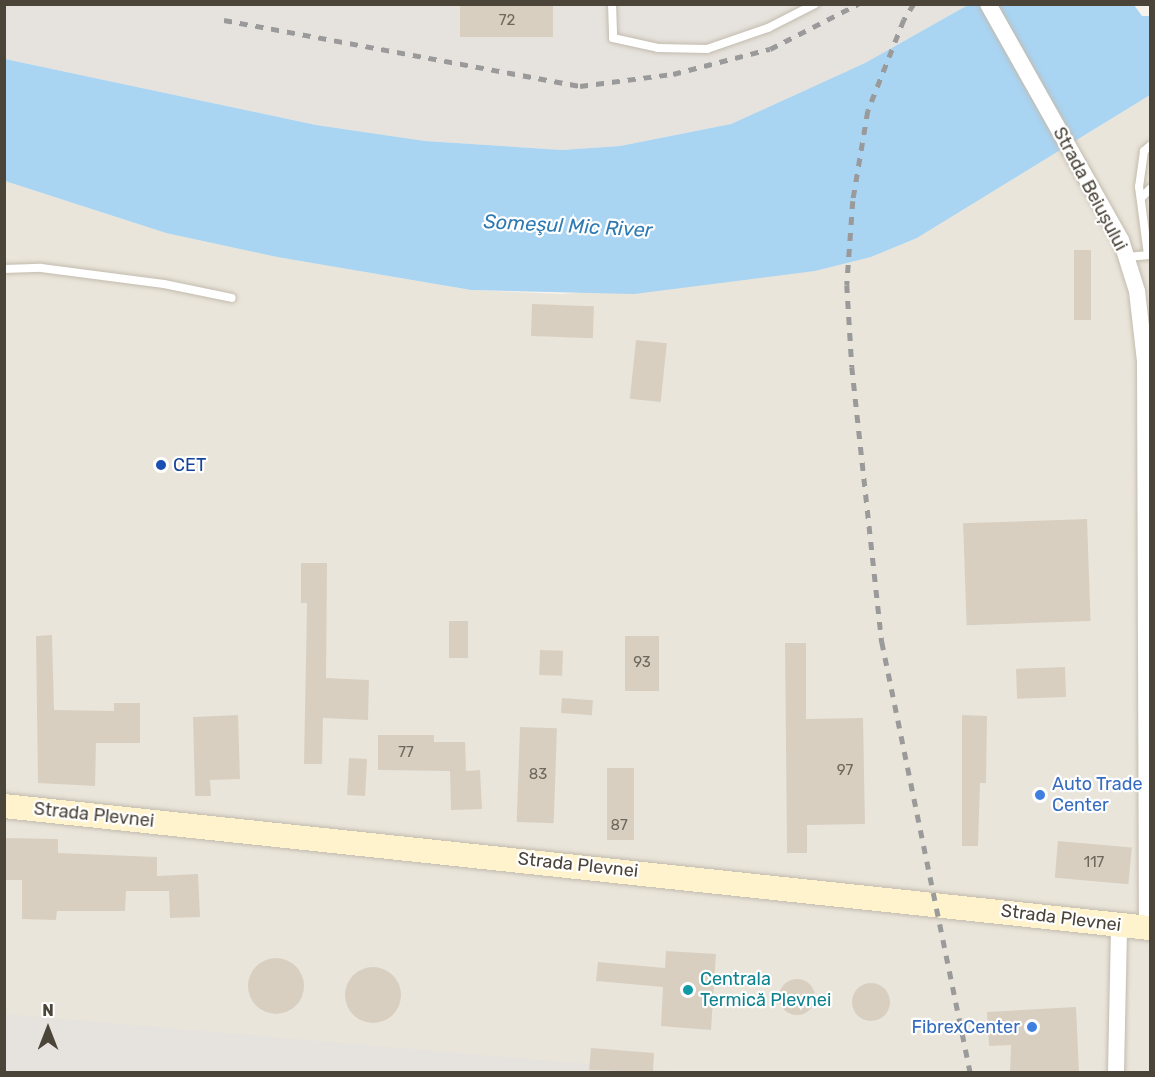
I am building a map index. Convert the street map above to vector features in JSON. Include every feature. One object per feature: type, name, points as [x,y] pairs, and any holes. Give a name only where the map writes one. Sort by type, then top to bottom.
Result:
[{"type":"main road","name":"Strada Plevnei","points":[[4,806],[1149,928]]},
{"type":"street","name":"Strada Beiușului","points":[[988,4],[1121,240],[1137,291],[1144,361],[1149,928]]},
{"type":"street","points":[[1116,1072],[1119,924]]},
{"type":"lane","points":[[612,4],[613,38],[658,48],[707,49],[768,28],[815,4]]},
{"type":"lane","points":[[1126,257],[1149,255],[1141,198],[1144,151],[1150,146]]},
{"type":"lane","points":[[1141,198],[1150,189]]},
{"type":"lane","points":[[4,269],[41,268],[153,282],[232,298]]},
{"type":"shaded area","points":[[5,5],[968,5],[865,63],[731,124],[620,146],[562,150],[425,141],[316,125],[5,59]]},
{"type":"shaded area","points":[[1150,95],[1150,1072],[5,1072],[5,181],[166,233],[277,257],[471,290],[561,294],[815,271],[871,257],[917,238]]},
{"type":"shaded area","points":[[5,1014],[680,1072],[5,1072]]},
{"type":"water","name":"Someşul Mic River","points":[[968,5],[1134,5],[1142,16],[1150,16],[1150,95],[917,238],[871,257],[815,271],[634,294],[471,290],[277,257],[166,233],[5,181],[5,59],[316,125],[425,141],[562,150],[620,146],[731,124],[865,63]]},
{"type":"building","points":[[460,4],[553,4],[553,37],[460,37]]},
{"type":"building","points":[[1074,250],[1091,250],[1091,320],[1074,320]]},
{"type":"building","points":[[532,304],[594,306],[593,338],[531,336]]},
{"type":"building","points":[[636,340],[667,343],[661,402],[630,399]]},
{"type":"building","points":[[1087,519],[1091,621],[967,625],[963,523]]},
{"type":"building","points":[[301,563],[327,563],[326,678],[369,680],[368,720],[323,718],[322,764],[304,764],[307,603],[301,603]]},
{"type":"building","points":[[449,621],[468,621],[468,658],[449,658]]},
{"type":"building","points":[[52,635],[54,710],[114,711],[114,703],[140,703],[140,743],[96,743],[95,786],[38,783],[36,636]]},
{"type":"building","points":[[625,636],[659,636],[659,691],[625,691]]},
{"type":"building","points":[[785,643],[806,643],[806,719],[863,718],[865,824],[807,825],[807,853],[787,853]]},
{"type":"building","points":[[540,650],[563,651],[562,676],[539,675]]},
{"type":"building","points":[[1065,667],[1066,697],[1017,699],[1016,669]]},
{"type":"building","points":[[562,698],[593,700],[592,715],[561,713]]},
{"type":"building","points":[[238,715],[240,779],[210,780],[211,796],[195,796],[193,717]]},
{"type":"building","points":[[962,715],[987,716],[986,783],[980,783],[978,846],[962,846]]},
{"type":"building","points":[[520,727],[557,728],[554,823],[517,822]]},
{"type":"building","points":[[378,735],[434,735],[434,742],[465,742],[466,771],[480,770],[482,809],[451,810],[450,771],[378,770]]},
{"type":"building","points":[[349,758],[367,759],[365,796],[347,795]]},
{"type":"building","points":[[607,768],[634,768],[634,840],[607,840]]},
{"type":"building","points":[[4,838],[58,839],[58,853],[157,857],[157,876],[198,874],[200,917],[170,918],[169,891],[126,891],[125,911],[57,911],[56,920],[22,919],[22,880],[4,880]]},
{"type":"building","points":[[1058,841],[1132,847],[1128,884],[1055,878]]},
{"type":"building","name":"Centrala Termică Plevnei","points":[[666,951],[716,954],[711,1030],[661,1026],[663,987],[596,981],[598,962],[665,968]]},
{"type":"building","points":[[271,958],[281,958],[296,966],[302,975],[304,986],[302,997],[296,1006],[281,1014],[271,1014],[260,1009],[253,1002],[248,991],[248,981],[253,970],[260,963]]},
{"type":"building","points":[[367,967],[379,967],[389,971],[397,979],[401,995],[397,1011],[389,1019],[379,1023],[367,1023],[357,1019],[349,1011],[345,1001],[345,989],[349,979],[357,971]]},
{"type":"building","points":[[797,979],[809,985],[815,997],[809,1009],[797,1015],[785,1009],[779,997],[785,985]]},
{"type":"building","points":[[871,983],[885,988],[890,1002],[885,1016],[871,1021],[857,1016],[852,1002],[857,988]]},
{"type":"building","name":"FibrexCenter","points":[[1076,1007],[1079,1072],[1010,1072],[1011,1045],[989,1046],[987,1012]]},
{"type":"building","points":[[591,1048],[654,1053],[653,1072],[589,1070]]},
{"type":"railway","points":[[224,20],[580,86],[673,74],[770,49],[858,4]]},
{"type":"railway","points":[[914,4],[904,20],[868,111],[853,201],[847,285],[852,367],[882,642],[970,1072]]},
{"type":"place","name":"CET","points":[[161,465]]},
{"type":"place","name":"Auto Trade Center","points":[[1040,795]]},
{"type":"place","name":"Centrala Termică Plevnei","points":[[688,990]]},
{"type":"place","name":"FibrexCenter","points":[[1032,1027]]}]
